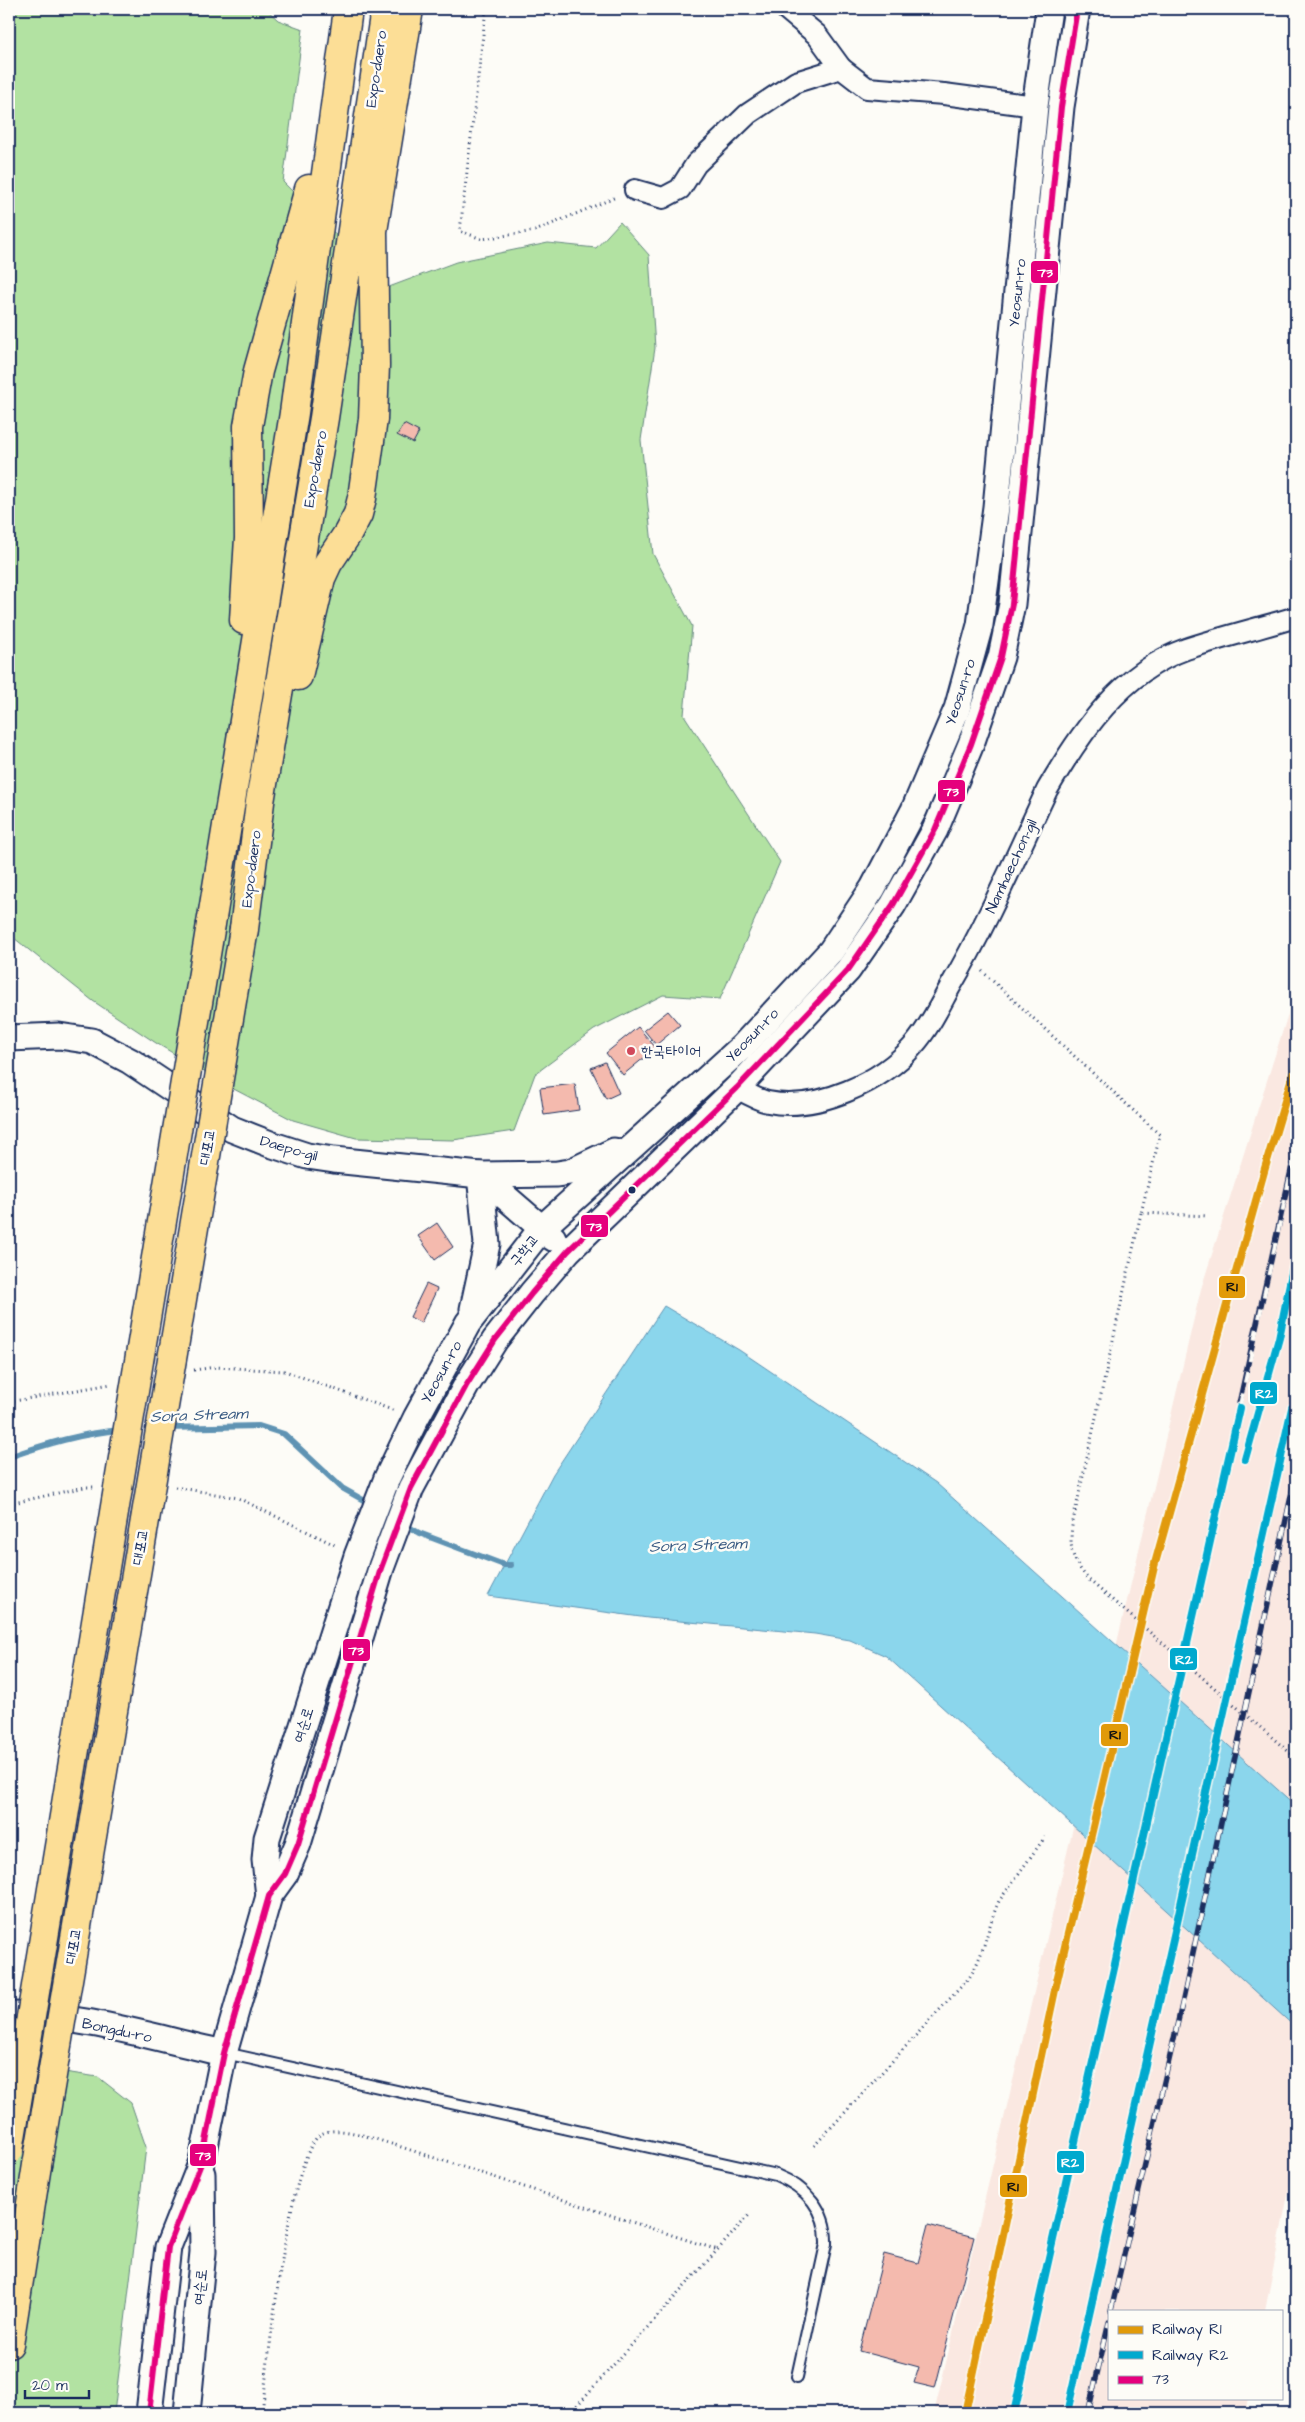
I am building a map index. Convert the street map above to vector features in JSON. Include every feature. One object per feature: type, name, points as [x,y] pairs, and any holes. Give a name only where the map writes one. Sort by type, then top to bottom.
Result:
[{"type":"highway","points":[[231,794],[249,538],[248,426],[258,372],[308,194],[326,85],[329,9]]},
{"type":"highway","name":"Expo-daero","points":[[210,924],[294,413],[348,9]]},
{"type":"highway","name":"Expo-daero","points":[[244,929],[260,802],[324,418],[385,9]]},
{"type":"highway","points":[[260,802],[294,691],[321,578],[358,514],[362,498],[373,419],[375,365],[373,231],[409,9]]},
{"type":"highway","name":"대포교","points":[[9,2150],[210,924]]},
{"type":"highway","name":"대포교","points":[[9,2344],[37,2165],[244,929]]},
{"type":"street","points":[[786,9],[817,35],[840,68],[868,88],[944,94],[1035,106]]},
{"type":"street","name":"Yeosun-ro","points":[[542,1228],[742,1047],[831,951],[873,888],[914,810],[957,709],[980,626],[994,517],[1035,106],[1049,9]]},
{"type":"street","name":"Yeosun-ro","points":[[381,1568],[411,1488],[466,1386],[495,1340],[568,1251],[737,1088],[848,970],[893,905],[935,830],[971,744],[1001,657],[1012,604],[1062,107],[1077,9]]},
{"type":"street","points":[[635,190],[663,198],[680,189],[696,164],[748,114],[796,82],[840,68]]},
{"type":"street","name":"Namhaechon-gil","points":[[737,1088],[767,1102],[802,1104],[820,1101],[848,1092],[885,1069],[912,1047],[923,1034],[967,958],[1047,790],[1078,740],[1119,691],[1142,672],[1185,650],[1296,617]]},
{"type":"street","name":"Daepo-gil","points":[[9,1038],[59,1036],[92,1041],[130,1061],[232,1129],[307,1156],[480,1175],[570,1172],[600,1159],[651,1130]]},
{"type":"street","points":[[480,1175],[568,1251]]},
{"type":"street","points":[[468,1323],[481,1281],[487,1244],[480,1175]]},
{"type":"street","name":"구학교","points":[[506,1272],[542,1228]]},
{"type":"street","name":"Yeosun-ro","points":[[357,1556],[387,1478],[416,1418],[468,1323],[506,1272]]},
{"type":"street","name":"여순로","points":[[148,2413],[168,2247],[202,2161],[224,2053],[268,1896],[265,1860],[267,1838],[357,1556]]},
{"type":"street","name":"여순로","points":[[268,1896],[285,1874],[298,1844],[381,1568]]},
{"type":"street","name":"Bongdu-ro","points":[[9,2015],[32,2015],[80,2022],[224,2053]]},
{"type":"street","name":"여순로","points":[[187,2413],[203,2252],[202,2161]]},
{"type":"lane","points":[[224,2053],[776,2175],[791,2181],[812,2199],[819,2210],[826,2233],[826,2244],[797,2376]]},
{"type":"path","points":[[486,9],[460,231],[482,239],[535,231],[635,190]]},
{"type":"path","points":[[967,958],[1160,1135],[1072,1526],[1070,1546],[1072,1554],[1089,1580],[1296,1758]]},
{"type":"path","points":[[1141,1213],[1208,1216]]},
{"type":"path","points":[[187,1372],[216,1367],[285,1371],[416,1418]]},
{"type":"path","points":[[9,1402],[118,1382]]},
{"type":"path","points":[[9,1504],[85,1487],[103,1487]]},
{"type":"path","points":[[167,1487],[238,1498],[357,1556]]},
{"type":"path","points":[[814,2146],[969,1978],[983,1954],[999,1901],[1045,1837]]},
{"type":"path","points":[[262,2413],[292,2203],[301,2167],[311,2146],[321,2134],[330,2130],[341,2130],[395,2145],[718,2250]]},
{"type":"path","points":[[570,2413],[750,2214]]},
{"type":"shaded area","points":[[1296,989],[1296,2154],[1265,2310],[1108,2310],[1108,2400],[1248,2400],[1245,2413],[934,2413],[1201,1289]]},
{"type":"green space","points":[[9,9],[266,9],[278,20],[303,29],[283,182],[389,287],[456,262],[548,243],[596,248],[620,222],[649,255],[655,348],[641,440],[653,554],[692,626],[684,715],[780,862],[720,999],[663,995],[594,1030],[535,1074],[514,1131],[453,1140],[356,1138],[293,1120],[228,1086],[156,1043],[93,1001],[9,934]]},
{"type":"green space","points":[[37,2068],[98,2077],[131,2103],[146,2147],[114,2413],[9,2413],[9,2071]]},
{"type":"water","points":[[664,1306],[739,1350],[936,1483],[1296,1806],[1296,2028],[886,1656],[850,1640],[815,1634],[648,1618],[488,1596],[553,1474]]},
{"type":"building","points":[[404,424],[419,432],[413,443],[397,435]]},
{"type":"building","points":[[668,1011],[680,1025],[656,1045],[644,1030]]},
{"type":"building","name":"한국타이어","points":[[638,1027],[656,1048],[623,1075],[606,1053]]},
{"type":"building","points":[[605,1062],[619,1093],[606,1099],[591,1068]]},
{"type":"building","points":[[575,1084],[579,1110],[544,1115],[540,1088]]},
{"type":"building","points":[[437,1223],[453,1247],[435,1260],[418,1236]]},
{"type":"building","points":[[426,1284],[437,1289],[421,1323],[410,1317]]},
{"type":"building","points":[[928,2225],[974,2237],[935,2388],[914,2383],[919,2367],[859,2351],[884,2254],[918,2263]]},
{"type":"waterway","name":"Sora Stream","points":[[166,1428],[259,1426],[284,1434],[342,1488],[372,1505]]},
{"type":"waterway","name":"Sora Stream","points":[[9,1457],[64,1440],[121,1430]]},
{"type":"waterway","name":"Sora Stream","points":[[404,1524],[419,1533],[504,1565],[511,1565]]},
{"type":"railway","points":[[965,2413],[1058,1976],[1154,1567],[1265,1168],[1296,1064]]},
{"type":"railway","points":[[1014,2413],[1192,1623],[1296,1148]]},
{"type":"railway","points":[[1067,2413],[1296,1389]]},
{"type":"railway","points":[[1111,2310],[1182,2004],[1296,1473]]},
{"type":"railway","points":[[1088,2413],[1108,2326]]},
{"type":"rail line","name":"R1","points":[[965,2413],[1058,1976],[1154,1567],[1265,1168],[1296,1064]]},
{"type":"rail line","name":"R2","points":[[1245,1459],[1279,1338],[1296,1253]]},
{"type":"rail line","name":"R2","points":[[1014,2413],[1240,1408]]},
{"type":"rail line","name":"R2","points":[[1067,2413],[1292,1408]]},
{"type":"transit line","name":"73","points":[[149,2413],[168,2247],[202,2161],[224,2053],[269,1896],[285,1874],[298,1844],[381,1568],[411,1488],[466,1386],[495,1340],[532,1293],[568,1251],[737,1088],[848,970],[893,905],[935,830],[971,744],[1001,657],[1012,604],[1061,107],[1077,9]]},
{"type":"place","name":"한국타이어","points":[[631,1051]]}]
